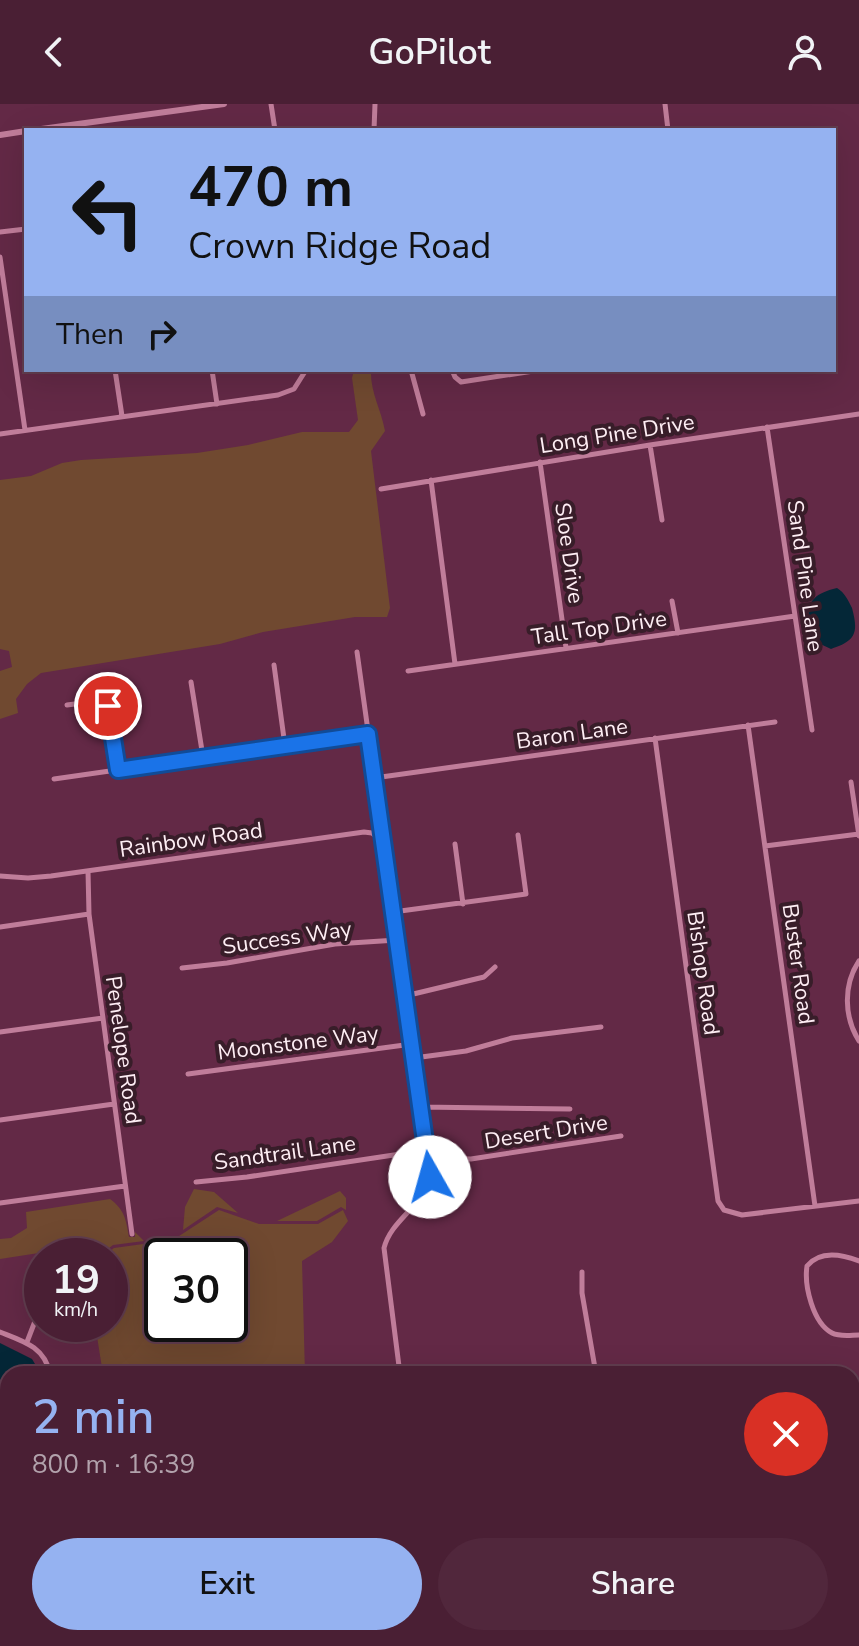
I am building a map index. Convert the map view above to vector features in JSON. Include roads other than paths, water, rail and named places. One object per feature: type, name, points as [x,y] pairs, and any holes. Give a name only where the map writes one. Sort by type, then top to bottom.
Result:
[{"type":"street","points":[[49,128],[224,104]]},
{"type":"street","points":[[271,104],[275,128]]},
{"type":"street","points":[[374,128],[375,104]]},
{"type":"street","points":[[665,104],[668,128]]},
{"type":"street","points":[[0,135],[24,131]]},
{"type":"street","points":[[0,232],[24,229]]},
{"type":"street","points":[[0,257],[25,430]]},
{"type":"street","points":[[115,372],[122,417]]},
{"type":"street","points":[[212,372],[217,404]]},
{"type":"street","points":[[0,434],[278,395],[299,385],[305,372]]},
{"type":"street","points":[[412,372],[423,414]]},
{"type":"street","points":[[454,372],[461,382],[515,372]]},
{"type":"street","name":"Long Pine Drive","points":[[381,489],[859,414]]},
{"type":"street","name":"Sand Pine Lane","points":[[767,427],[812,730]]},
{"type":"street","points":[[650,445],[662,520]]},
{"type":"street","name":"Sloe Drive","points":[[540,462],[566,648]]},
{"type":"street","points":[[431,480],[455,664]]},
{"type":"street","points":[[672,601],[678,633]]},
{"type":"street","name":"Tall Top Drive","points":[[408,671],[795,616]]},
{"type":"street","points":[[357,652],[430,1177],[427,1189],[389,1234],[384,1248],[399,1366]]},
{"type":"street","points":[[274,665],[285,746]]},
{"type":"street","points":[[191,682],[203,757]]},
{"type":"street","points":[[67,705],[97,701],[106,703],[110,711],[118,770]]},
{"type":"street","name":"Baron Lane","points":[[374,778],[775,722]]},
{"type":"street","name":"Buster Road","points":[[748,725],[815,1206]]},
{"type":"street","points":[[54,779],[368,734]]},
{"type":"street","name":"Bishop Road","points":[[655,738],[716,1194],[724,1210],[742,1215],[815,1206]]},
{"type":"street","points":[[765,846],[859,836],[851,782]]},
{"type":"street","name":"Rainbow Road","points":[[0,876],[28,878],[88,871],[364,832],[372,833],[383,842]]},
{"type":"street","points":[[393,912],[526,894],[518,835]]},
{"type":"street","points":[[455,844],[463,904]]},
{"type":"street","name":"Penelope Road","points":[[88,871],[89,914],[132,1234]]},
{"type":"street","points":[[0,927],[89,914]]},
{"type":"street","name":"Success Way","points":[[182,968],[335,944],[397,940]]},
{"type":"street","points":[[859,961],[851,977],[847,1006],[850,1024],[859,1041]]},
{"type":"street","points":[[405,996],[484,977],[495,967]]},
{"type":"street","points":[[0,1032],[103,1018]]},
{"type":"street","points":[[414,1058],[466,1051],[512,1038],[601,1027]]},
{"type":"street","name":"Moonstone Way","points":[[188,1074],[412,1044]]},
{"type":"street","points":[[0,1120],[114,1104]]},
{"type":"street","points":[[421,1107],[570,1109]]},
{"type":"street","name":"Desert Drive","points":[[428,1158],[471,1159],[621,1136]]},
{"type":"street","name":"Sandtrail Lane","points":[[196,1182],[427,1150]]},
{"type":"street","points":[[0,1203],[125,1186]]},
{"type":"street","points":[[815,1206],[859,1201]]},
{"type":"street","points":[[859,1261],[835,1255],[820,1256],[807,1266],[806,1280],[817,1314],[830,1332],[859,1335]]},
{"type":"street","points":[[582,1272],[582,1293],[595,1366]]},
{"type":"street","points":[[0,1332],[24,1341]]},
{"type":"street","points":[[27,1342],[46,1359],[48,1366]]},
{"type":"water","points":[[837,588],[852,608],[855,630],[845,643],[831,649],[814,641],[809,607],[818,596]]},
{"type":"water","points":[[0,1343],[32,1359],[36,1366],[0,1366]]}]
